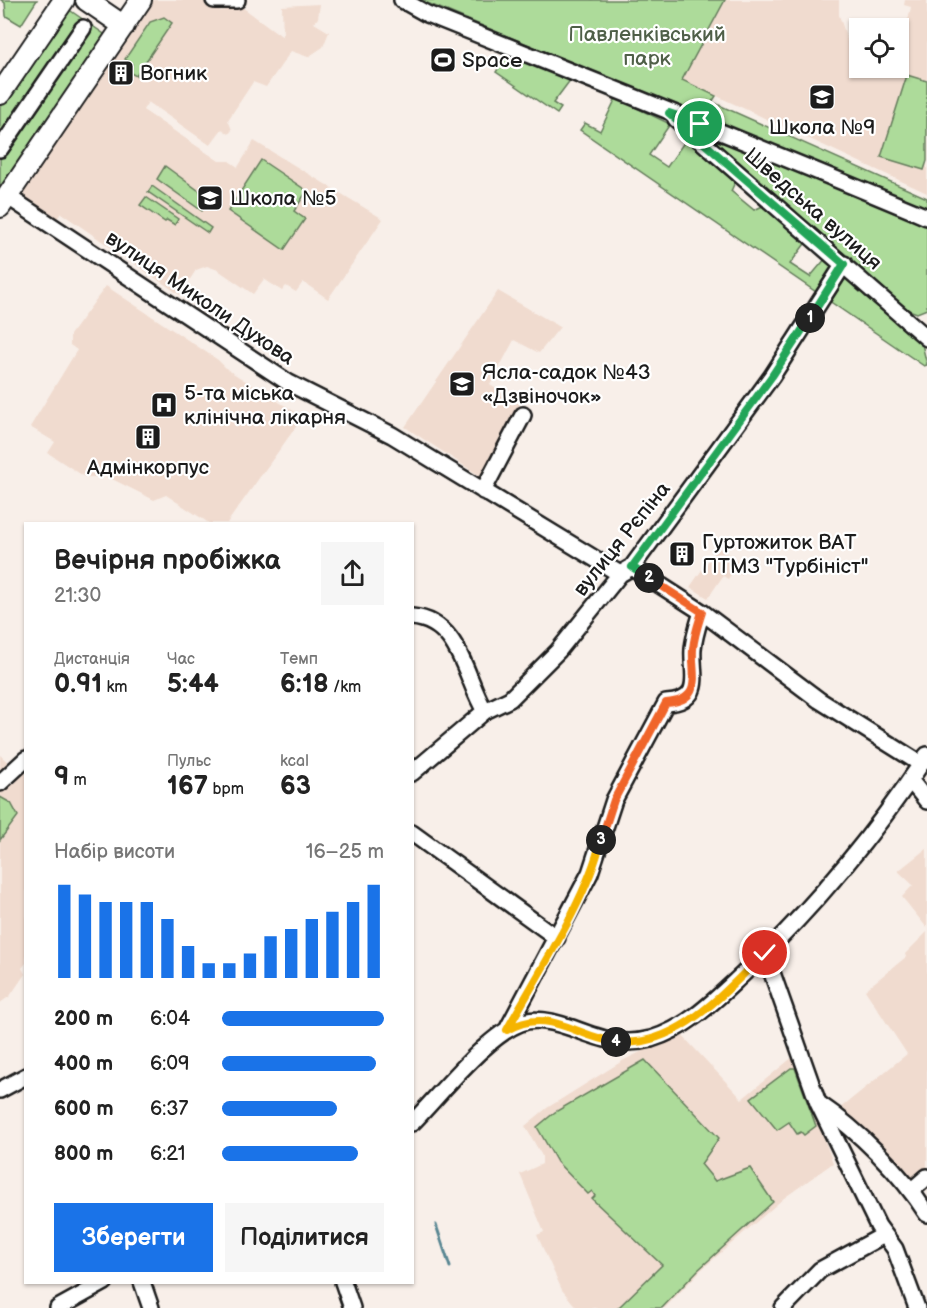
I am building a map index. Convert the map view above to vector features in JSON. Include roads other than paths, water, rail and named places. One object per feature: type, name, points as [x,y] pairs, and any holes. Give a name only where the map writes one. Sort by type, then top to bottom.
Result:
[{"type":"main road","points":[[0,94],[64,0]]},
{"type":"main road","points":[[87,0],[124,26]]},
{"type":"main road","points":[[4,202],[141,0]]},
{"type":"street","points":[[214,0],[237,0]]},
{"type":"street","name":"Шведська вулиця","points":[[402,0],[427,14],[669,113],[772,152],[927,217]]},
{"type":"street","points":[[0,149],[83,28]]},
{"type":"street","name":"Шведська вулиця","points":[[669,113],[927,338]]},
{"type":"street","name":"вулиця Миколи Духова","points":[[4,202],[289,384],[392,435],[483,491],[702,612],[819,700],[924,759]]},
{"type":"street","name":"вулиця Рєпіна","points":[[414,771],[485,711],[510,699],[536,673],[626,571],[772,376],[844,264]]},
{"type":"street","points":[[483,491],[523,415]]},
{"type":"street","points":[[507,1030],[590,873],[606,818],[622,783],[666,703],[684,698],[693,687],[693,645],[702,612]]},
{"type":"street","points":[[414,618],[435,626],[451,641],[464,660],[473,689],[485,711]]},
{"type":"street","points":[[414,1121],[456,1076],[507,1030],[518,1024],[541,1020],[613,1042],[636,1042],[650,1039],[688,1021],[765,953],[827,888],[924,759]]},
{"type":"street","points":[[0,783],[24,761]]},
{"type":"street","points":[[910,780],[927,801]]},
{"type":"street","points":[[414,834],[557,938]]},
{"type":"street","points":[[765,953],[818,1103],[884,1235],[899,1257],[917,1308]]},
{"type":"street","points":[[0,1090],[24,1077]]},
{"type":"street","points":[[818,1103],[854,1131],[911,1191],[927,1214]]},
{"type":"street","points":[[911,1191],[927,1177]]},
{"type":"street","points":[[783,1308],[820,1270],[884,1235]]},
{"type":"street","points":[[58,1308],[101,1284]]},
{"type":"street","points":[[143,1284],[151,1308]]},
{"type":"street","points":[[344,1284],[352,1308]]},
{"type":"waterway","points":[[436,1225],[450,1267]]},
{"type":"place","name":"Space","points":[[443,60]]},
{"type":"place","name":"Вогник","points":[[121,73]]},
{"type":"place","name":"Школа №9","points":[[822,97]]},
{"type":"place","name":"Школа №5","points":[[210,198]]},
{"type":"place","name":"Ясла-садок №43 «Дзвіночок»","points":[[462,384]]},
{"type":"place","name":"5-та міська клінічна лікарня","points":[[164,405]]},
{"type":"place","name":"Адмінкорпус","points":[[148,437]]},
{"type":"place","name":"Гуртожиток ВАТ ПТМЗ \"Турбініст\"","points":[[682,554]]},
{"type":"park label","name":"Павленківський парк","points":[[647,46]]}]
